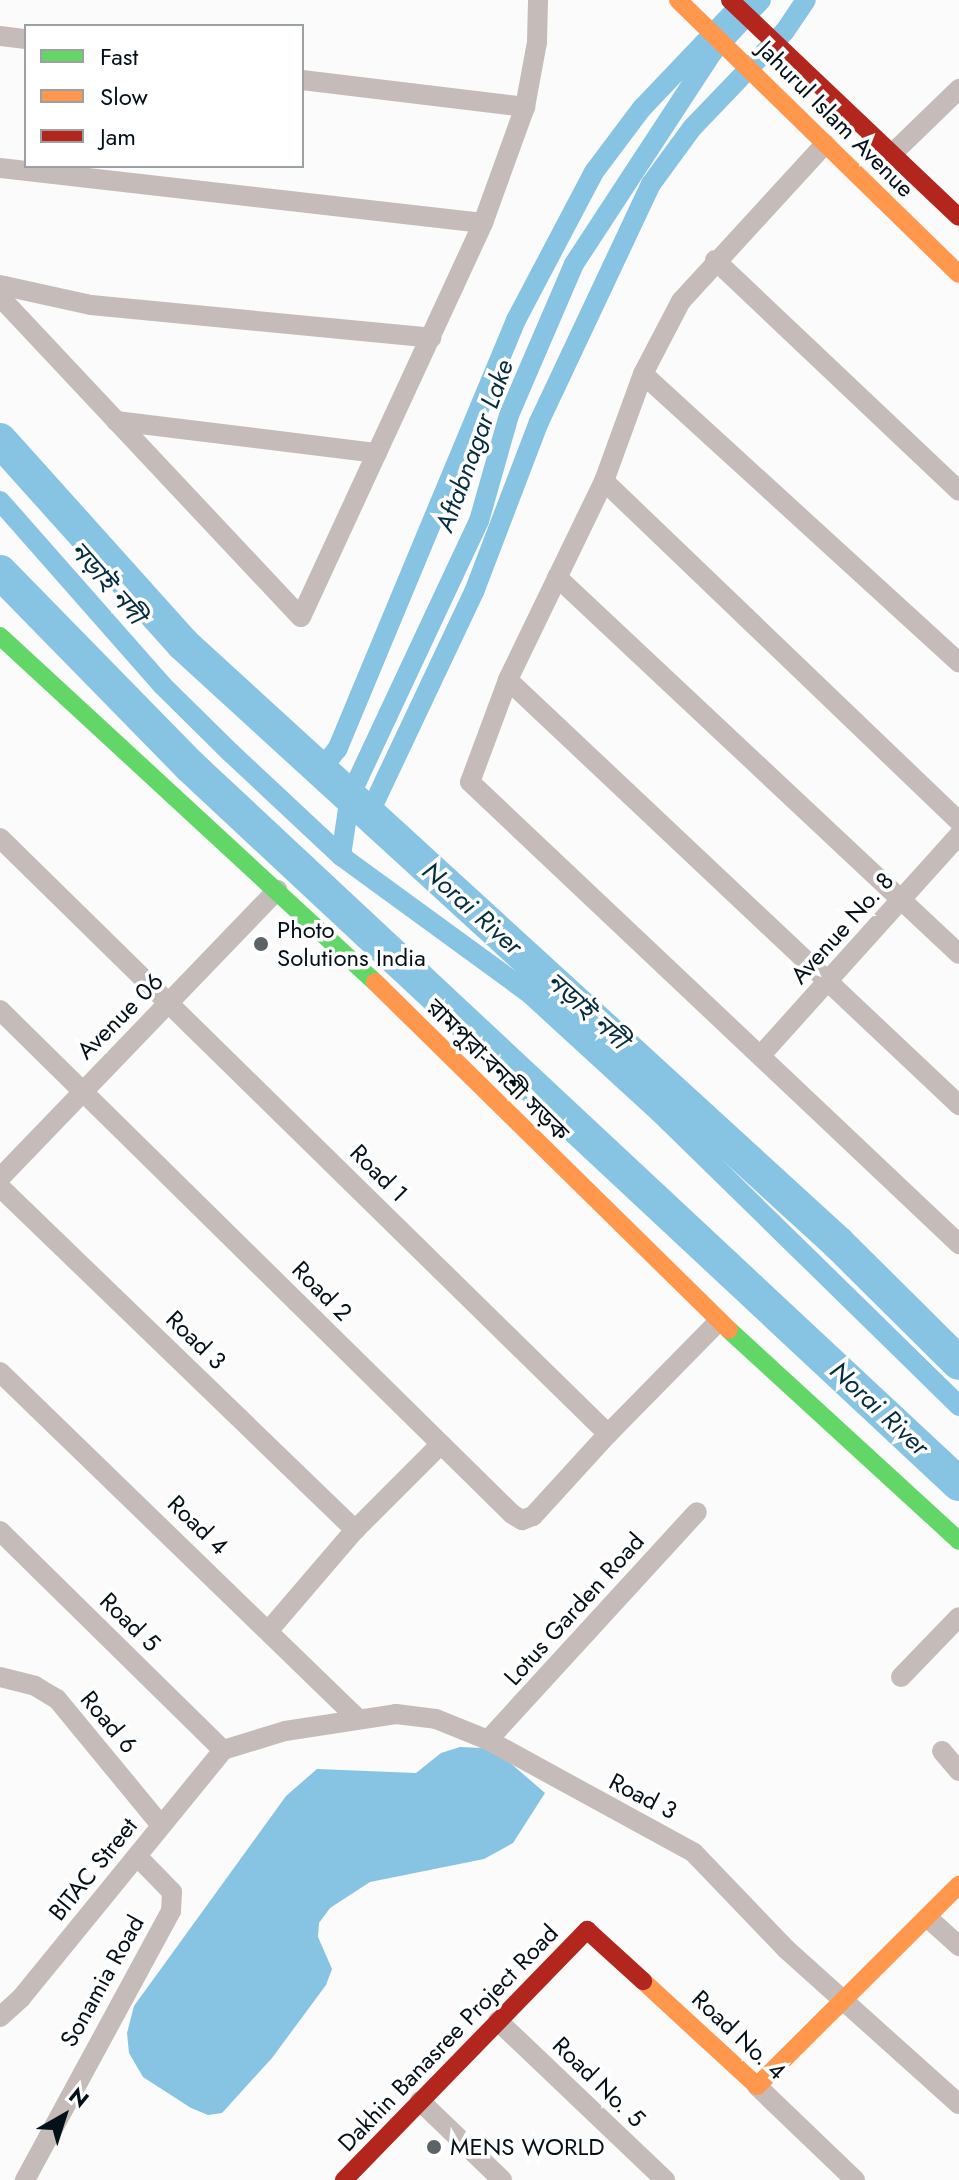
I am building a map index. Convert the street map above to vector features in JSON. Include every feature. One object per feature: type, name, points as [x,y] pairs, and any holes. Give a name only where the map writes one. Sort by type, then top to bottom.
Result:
[{"type":"street","points":[[0,297],[301,617],[483,223],[525,107],[537,42],[538,0]]},
{"type":"street","name":"Jahurul Islam Avenue","points":[[678,0],[706,22],[825,144],[959,274]]},
{"type":"street","name":"Jahurul Islam Avenue","points":[[730,0],[894,152],[959,217]]},
{"type":"street","points":[[0,36],[24,39]]},
{"type":"street","points":[[304,80],[525,107]]},
{"type":"street","points":[[894,152],[959,89]]},
{"type":"street","points":[[825,144],[715,260],[681,301],[643,374],[604,481],[508,680],[470,782],[959,1244]]},
{"type":"street","points":[[0,168],[483,223]]},
{"type":"street","points":[[715,260],[959,491]]},
{"type":"street","points":[[0,285],[91,305],[431,338]]},
{"type":"street","points":[[643,374],[959,663]]},
{"type":"street","points":[[116,421],[377,453]]},
{"type":"street","points":[[604,481],[959,821]]},
{"type":"street","points":[[557,577],[959,954]]},
{"type":"street","name":"রামপুরা-বনশ্রী সড়ক","points":[[0,636],[277,890],[719,1321],[959,1541]]},
{"type":"street","points":[[508,680],[959,1105]]},
{"type":"street","name":"Avenue No. 8","points":[[761,1055],[903,901],[959,835]]},
{"type":"street","name":"Road 1","points":[[0,838],[608,1434]]},
{"type":"street","name":"Avenue 06","points":[[0,1178],[277,890]]},
{"type":"street","name":"Road 2","points":[[0,1010],[440,1445],[522,1520],[533,1516],[608,1434]]},
{"type":"street","name":"Road 3","points":[[0,1187],[355,1530]]},
{"type":"street","points":[[608,1434],[719,1321]]},
{"type":"street","name":"Road 4","points":[[0,1372],[270,1629],[358,1719]]},
{"type":"street","points":[[270,1629],[355,1530],[440,1445]]},
{"type":"street","name":"Lotus Garden Road","points":[[488,1740],[697,1512]]},
{"type":"street","name":"Road 5","points":[[0,1531],[223,1750]]},
{"type":"street","points":[[901,1677],[959,1617]]},
{"type":"street","name":"Road 6","points":[[0,1677],[35,1686],[57,1699],[161,1825]]},
{"type":"street","name":"Road 3","points":[[223,1750],[285,1731],[396,1714],[436,1719],[488,1740],[694,1853],[786,1949],[848,2000],[959,2104]]},
{"type":"street","name":"BITAC Street","points":[[0,2017],[21,1998],[223,1750]]},
{"type":"street","points":[[942,1751],[959,1771]]},
{"type":"street","name":"Sonamia Road","points":[[25,2180],[171,1911],[172,1892],[137,1856]]},
{"type":"street","points":[[757,2086],[848,2000],[959,1885]]},
{"type":"street","points":[[928,1918],[959,1946]]},
{"type":"street","name":"Dakhin Banasree Project Road","points":[[346,2179],[587,1930]]},
{"type":"street","name":"Road No. 4","points":[[587,1930],[855,2180]]},
{"type":"street","name":"Road No. 5","points":[[498,2021],[665,2180]]},
{"type":"street","points":[[420,2101],[502,2180]]},
{"type":"water","points":[[460,1747],[483,1748],[508,1761],[545,1793],[513,1843],[484,1859],[370,1882],[330,1908],[319,1923],[318,1937],[332,1969],[326,1985],[272,2058],[222,2113],[208,2115],[191,2108],[143,2077],[129,2053],[127,2033],[134,2006],[286,1796],[317,1769],[416,1773],[441,1753]]},
{"type":"waterway","name":"Norai River","points":[[745,0],[642,108],[594,172],[516,320],[337,749],[321,770],[369,814],[474,592],[539,422],[651,184],[692,128],[785,31],[806,0]]},
{"type":"waterway","name":"Aftabnagar Lake","points":[[341,856],[350,796],[479,521],[509,415],[574,264],[712,53],[761,0]]},
{"type":"waterway","name":"Norai River","points":[[0,440],[183,644],[838,1243],[959,1363]]},
{"type":"waterway","name":"নড়াই নদী","points":[[0,501],[162,685],[231,753],[341,856],[530,994],[660,1113],[959,1406]]},
{"type":"waterway","name":"Norai River","points":[[0,572],[190,766],[959,1484]]},
{"type":"traffic: fast","points":[[0,636],[375,982]]},
{"type":"traffic: fast","points":[[729,1330],[959,1541]]},
{"type":"traffic: slow","points":[[678,0],[959,274]]},
{"type":"traffic: slow","points":[[375,982],[729,1330]]},
{"type":"traffic: slow","points":[[643,1981],[757,2086],[959,1885]]},
{"type":"traffic: jam","points":[[730,0],[959,217]]},
{"type":"traffic: jam","points":[[344,2180],[587,1930],[643,1981]]},
{"type":"place","name":"Photo Solutions India","points":[[261,944]]},
{"type":"place","name":"MENS WORLD","points":[[434,2147]]}]
